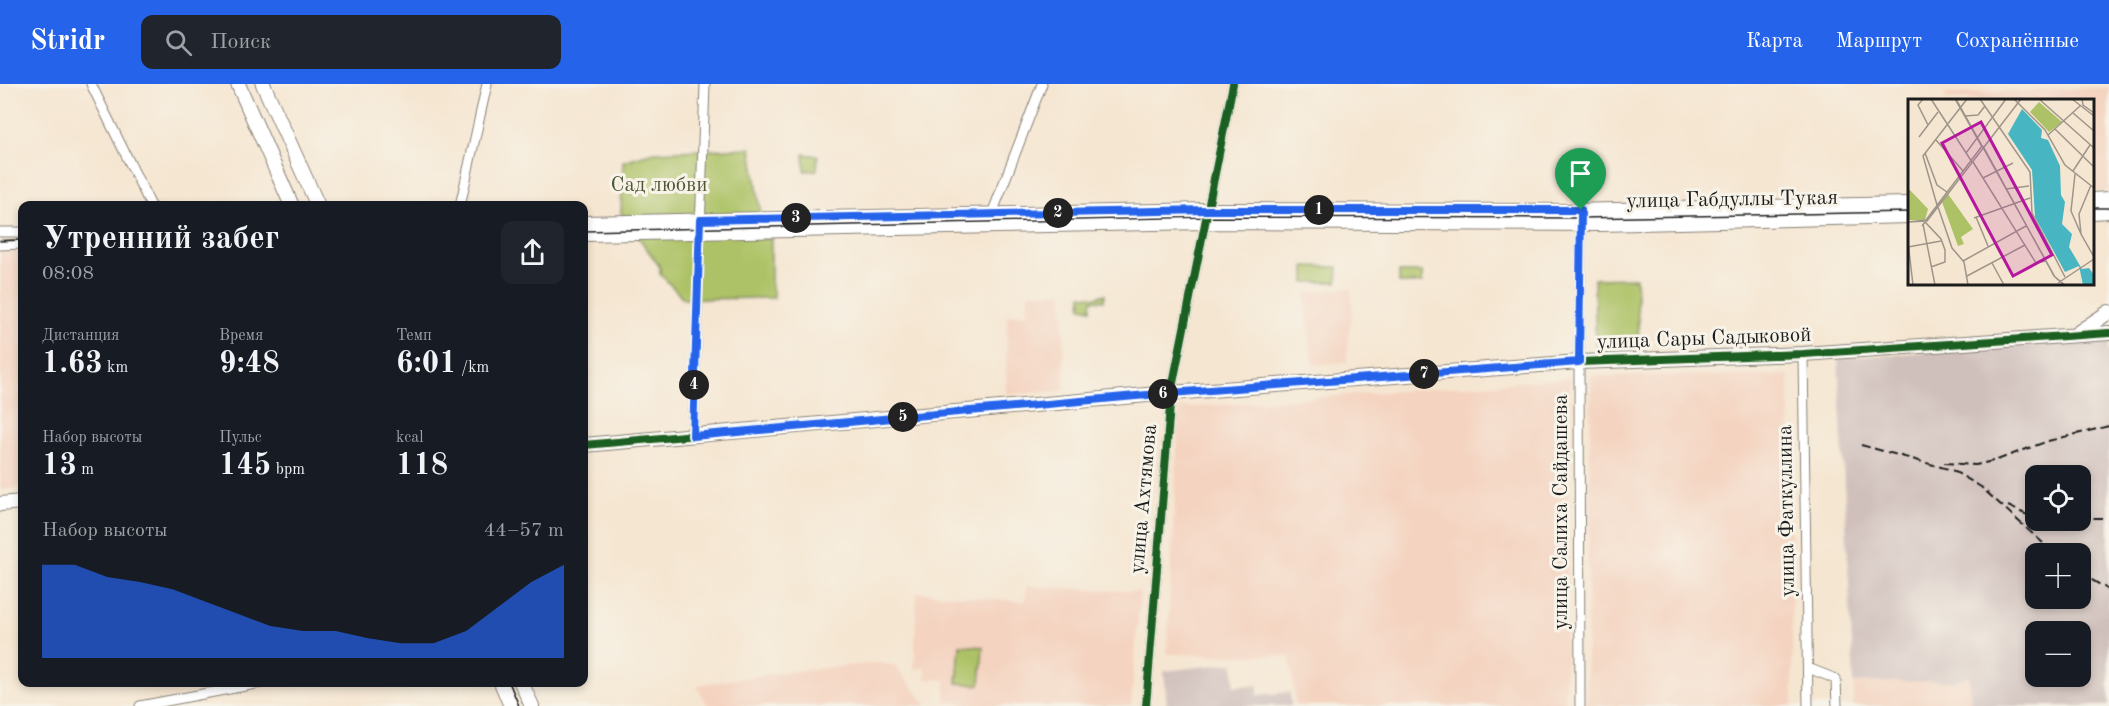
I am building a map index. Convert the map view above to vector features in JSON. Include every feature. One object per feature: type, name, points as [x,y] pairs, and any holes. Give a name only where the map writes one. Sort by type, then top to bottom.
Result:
[{"type":"main road","points":[[237,84],[290,201]]},
{"type":"main road","points":[[263,84],[316,201]]},
{"type":"main road","points":[[2094,200],[2109,199]]},
{"type":"main road","name":"улица Габдуллы Тукая","points":[[1580,217],[1908,204]]},
{"type":"main road","points":[[2094,212],[2109,211]]},
{"type":"main road","name":"улица Габдуллы Тукая","points":[[588,223],[699,226],[1207,216],[1908,216]]},
{"type":"main road","name":"улица Габдуллы Тукая","points":[[588,234],[699,226]]},
{"type":"main road","points":[[2075,335],[2109,312]]},
{"type":"main road","name":"улица Сары Садыковой","points":[[588,445],[1171,393],[1579,362],[1803,354],[2109,333]]},
{"type":"main road","points":[[0,504],[18,502]]},
{"type":"main road","points":[[503,687],[511,706]]},
{"type":"main road","points":[[523,687],[532,706]]},
{"type":"street","points":[[91,84],[149,201]]},
{"type":"street","points":[[461,201],[487,84]]},
{"type":"street","points":[[693,436],[705,84]]},
{"type":"street","points":[[989,221],[1042,84]]},
{"type":"street","name":"улица Ахтямова","points":[[1146,706],[1171,393],[1233,84]]},
{"type":"street","name":"улица Салиха Сайдашева","points":[[1580,217],[1580,706]]},
{"type":"street","points":[[0,232],[18,232]]},
{"type":"street","points":[[0,245],[18,244]]},
{"type":"street","name":"улица Фаткуллина","points":[[1803,354],[1808,706]]},
{"type":"street","points":[[1808,668],[1836,679],[1837,706]]},
{"type":"street","points":[[140,706],[240,687]]},
{"type":"shaded area","points":[[2109,87],[2109,191],[2094,192],[2094,99],[1946,99],[1945,94]]},
{"type":"shaded area","points":[[0,251],[18,251],[18,488],[0,490]]},
{"type":"shaded area","points":[[1351,288],[1353,308],[1347,362],[1313,365],[1305,293]]},
{"type":"shaded area","points":[[1063,292],[1064,391],[1006,394],[1007,315],[1027,314],[1028,293]]},
{"type":"shaded area","points":[[2109,340],[2109,706],[1971,706],[1969,675],[1955,681],[1854,683],[1838,358]]},
{"type":"shaded area","points":[[1789,375],[1793,706],[1586,706],[1591,376]]},
{"type":"shaded area","points":[[1570,378],[1565,706],[1296,706],[1290,656],[1167,654],[1179,408]]},
{"type":"shaded area","points":[[1027,586],[1140,592],[1131,706],[963,706],[945,701],[945,680],[926,679],[926,668],[914,669],[917,592],[1025,602]]},
{"type":"shaded area","points":[[877,663],[895,665],[927,706],[708,706],[697,687],[783,672]]},
{"type":"shaded area","points":[[1234,663],[1234,686],[1258,685],[1258,695],[1290,692],[1291,706],[1167,706],[1164,671]]},
{"type":"shaded area","points":[[1970,675],[1971,706],[1853,706],[1854,683],[1954,681]]},
{"type":"green space","name":"Сад любви","points":[[751,148],[765,239],[771,239],[771,281],[774,298],[684,299],[660,274],[660,267],[621,213],[623,161],[654,152]]},
{"type":"green space","points":[[804,154],[818,156],[817,170],[805,171]]},
{"type":"green space","points":[[1305,266],[1338,267],[1337,282],[1305,282]]},
{"type":"green space","points":[[1399,272],[1422,272],[1422,283],[1399,283]]},
{"type":"green space","points":[[1636,278],[1639,345],[1596,347],[1594,279]]},
{"type":"green space","points":[[1105,294],[1104,301],[1092,300],[1091,309],[1081,307],[1082,295],[1096,297]]},
{"type":"green space","points":[[960,645],[983,647],[980,685],[957,683]]},
{"type":"tram line","points":[[2094,208],[2109,208]]},
{"type":"tram line","points":[[588,231],[1207,217],[1581,218],[1908,212]]},
{"type":"tram line","points":[[0,241],[18,240]]},
{"type":"tram line","points":[[511,687],[519,706]]},
{"type":"railway","points":[[1944,463],[1976,465],[1997,460],[2048,441],[2109,426]]},
{"type":"railway","points":[[1861,445],[1952,470],[1981,487],[2043,543]]},
{"type":"railway","points":[[2008,506],[2025,514]]},
{"type":"railway","points":[[2091,518],[2102,518]]},
{"type":"railway","points":[[2091,579],[2109,590]]},
{"type":"cycle path","points":[[1146,706],[1171,393],[1233,84]]},
{"type":"cycle path","points":[[588,445],[1158,394],[1579,362],[1803,354],[2109,333]]},
{"type":"route","points":[[1208,210],[1581,210],[1579,362],[1158,394],[693,436],[700,220],[1208,210]]}]
